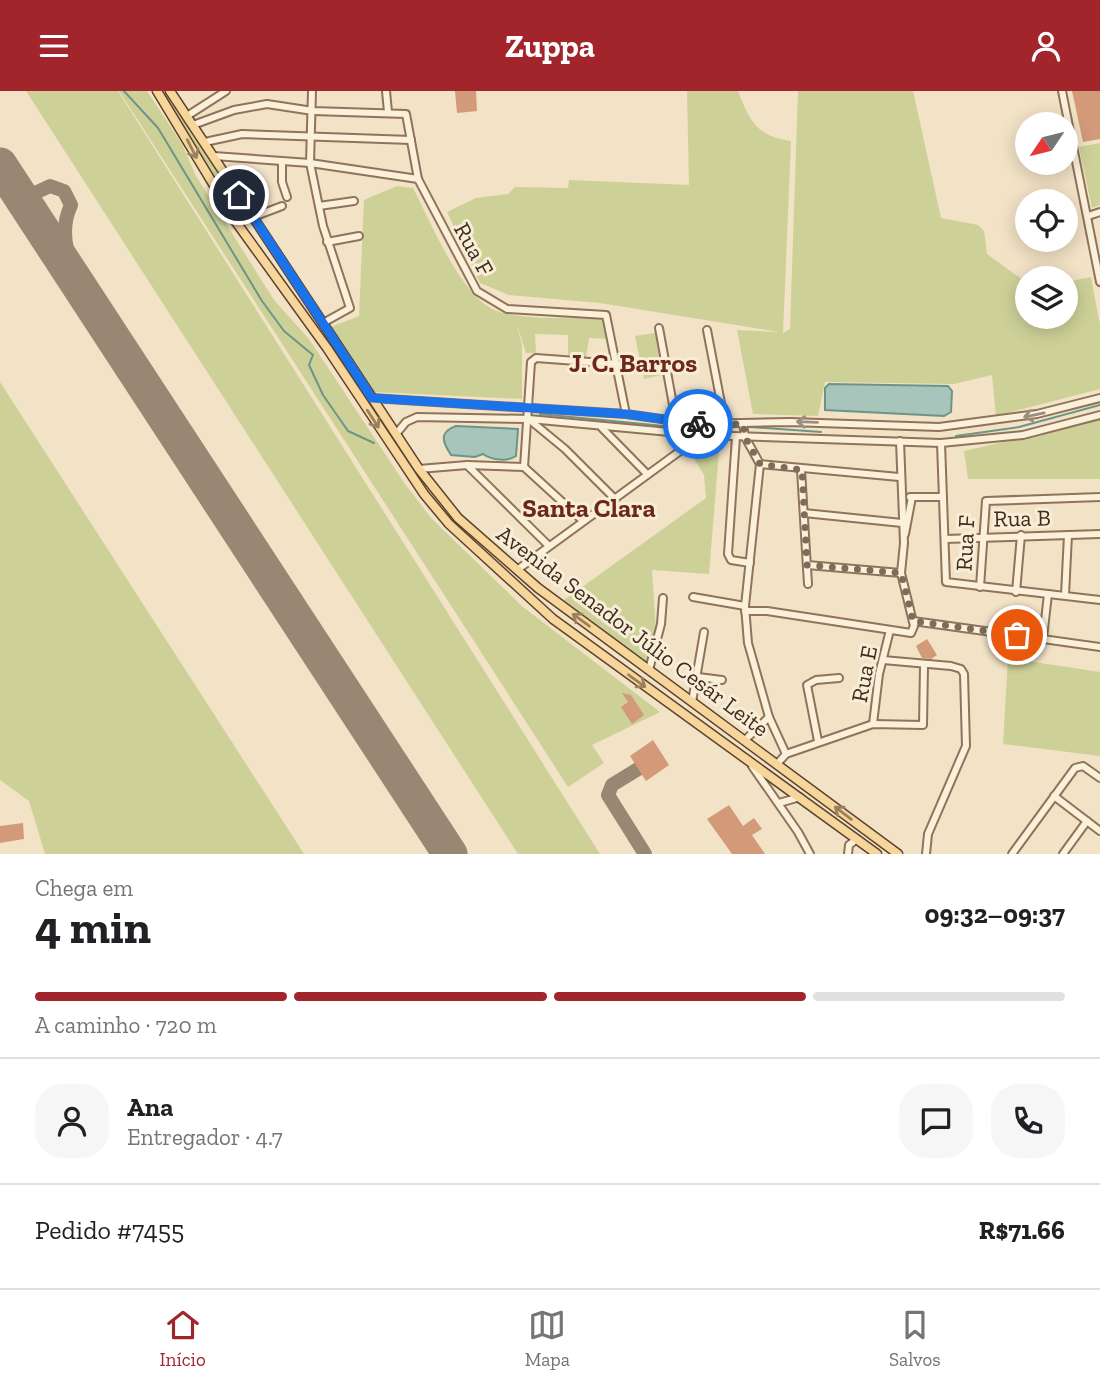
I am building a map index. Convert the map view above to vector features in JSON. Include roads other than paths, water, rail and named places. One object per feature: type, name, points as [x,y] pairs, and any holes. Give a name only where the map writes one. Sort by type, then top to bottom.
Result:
[{"type":"main road","name":"Avenida Senador Júlio Cesár Leite","points":[[157,91],[248,240],[327,348],[416,483],[449,524],[553,619],[745,755],[877,854]]},
{"type":"main road","name":"Avenida Senador Júlio Cesár Leite","points":[[170,91],[419,469],[458,518],[517,570],[607,640],[898,854]]},
{"type":"main road","points":[[236,222],[247,222],[252,216]]},
{"type":"main road","points":[[248,240],[255,231],[262,231]]},
{"type":"main road","points":[[595,651],[604,647],[607,640]]},
{"type":"main road","points":[[611,662],[614,654],[623,651]]},
{"type":"street","points":[[187,116],[226,91]]},
{"type":"street","points":[[312,91],[310,163],[327,242],[350,308],[323,323]]},
{"type":"street","points":[[193,125],[252,105],[282,105],[313,111],[388,112],[386,91]]},
{"type":"street","points":[[1062,91],[1100,282]]},
{"type":"street","name":"Rua F","points":[[388,112],[406,114],[418,179],[464,269],[484,297],[507,309],[606,315],[617,364]]},
{"type":"street","points":[[205,142],[242,134],[411,140]]},
{"type":"street","points":[[214,156],[310,163],[418,179]]},
{"type":"street","points":[[282,161],[282,182],[287,197]]},
{"type":"street","points":[[319,205],[354,201]]},
{"type":"street","points":[[252,216],[282,206]]},
{"type":"street","points":[[1088,216],[1100,212]]},
{"type":"street","points":[[327,242],[359,236]]},
{"type":"street","points":[[659,328],[677,421]]},
{"type":"street","points":[[707,330],[725,424]]},
{"type":"street","points":[[524,467],[530,366],[533,359],[617,364],[626,414]]},
{"type":"street","points":[[372,398],[626,414],[725,424],[790,422],[939,427],[1037,414],[1100,398]]},
{"type":"street","points":[[396,434],[405,422],[417,417],[528,418],[602,428],[702,435],[941,443],[1023,435],[1100,415]]},
{"type":"street","points":[[528,418],[565,449],[614,498]]},
{"type":"street","points":[[743,424],[745,437],[760,464],[745,609],[748,643],[769,717],[786,754]]},
{"type":"street","points":[[602,428],[647,474]]},
{"type":"street","points":[[517,570],[702,435]]},
{"type":"street","points":[[736,437],[728,554],[731,560],[750,563]]},
{"type":"street","points":[[900,441],[899,477],[904,543]]},
{"type":"street","points":[[941,443],[946,582],[1100,600]]},
{"type":"street","points":[[760,464],[899,477]]},
{"type":"street","points":[[467,465],[549,546]]},
{"type":"street","points":[[419,469],[467,465],[524,467],[582,520]]},
{"type":"street","points":[[802,470],[808,584]]},
{"type":"street","points":[[901,497],[943,497]]},
{"type":"street","points":[[693,597],[745,609],[911,632],[913,621],[901,573],[912,497]]},
{"type":"street","name":"Rua F","points":[[980,587],[986,501],[1100,497]]},
{"type":"street","points":[[804,513],[902,523]]},
{"type":"street","name":"Rua B","points":[[945,539],[1100,534]]},
{"type":"street","points":[[1016,592],[1021,535]]},
{"type":"street","points":[[1065,595],[1068,535]]},
{"type":"street","points":[[807,565],[901,573]]},
{"type":"street","points":[[1043,638],[1048,594]]},
{"type":"street","points":[[649,670],[661,624],[663,598]]},
{"type":"street","points":[[913,621],[1100,647]]},
{"type":"street","name":"Rua E","points":[[873,724],[890,630]]},
{"type":"street","points":[[692,702],[705,632]]},
{"type":"street","points":[[883,660],[961,669],[970,705],[966,746],[928,834],[926,854]]},
{"type":"street","points":[[777,764],[786,754],[873,724],[923,725],[924,666]]},
{"type":"street","points":[[698,677],[722,680]]},
{"type":"street","points":[[818,741],[807,685],[816,680],[839,678]]},
{"type":"street","points":[[746,740],[769,717]]},
{"type":"street","points":[[745,755],[779,803],[806,851]]},
{"type":"street","points":[[1012,854],[1079,766],[1100,778]]},
{"type":"street","points":[[1054,796],[1100,831]]},
{"type":"street","points":[[779,803],[801,797]]},
{"type":"street","points":[[1063,854],[1087,821]]},
{"type":"street","points":[[848,854],[849,845],[857,839]]},
{"type":"water","points":[[829,384],[948,386],[952,391],[951,412],[944,416],[825,410],[825,388]]},
{"type":"water","points":[[456,426],[518,429],[516,456],[504,460],[483,454],[475,457],[451,455],[444,435]]},
{"type":"waterway","points":[[124,91],[158,128],[262,301],[284,331],[313,355],[309,365],[323,395],[348,431],[374,443]]},
{"type":"waterway","points":[[956,436],[1019,427],[1100,405]]},
{"type":"waterway","points":[[540,414],[695,429]]},
{"type":"waterway","points":[[750,427],[821,432]]},
{"type":"district","name":"J. C. Barros","points":[[633,363]]},
{"type":"district","name":"Santa Clara","points":[[589,508]]}]
